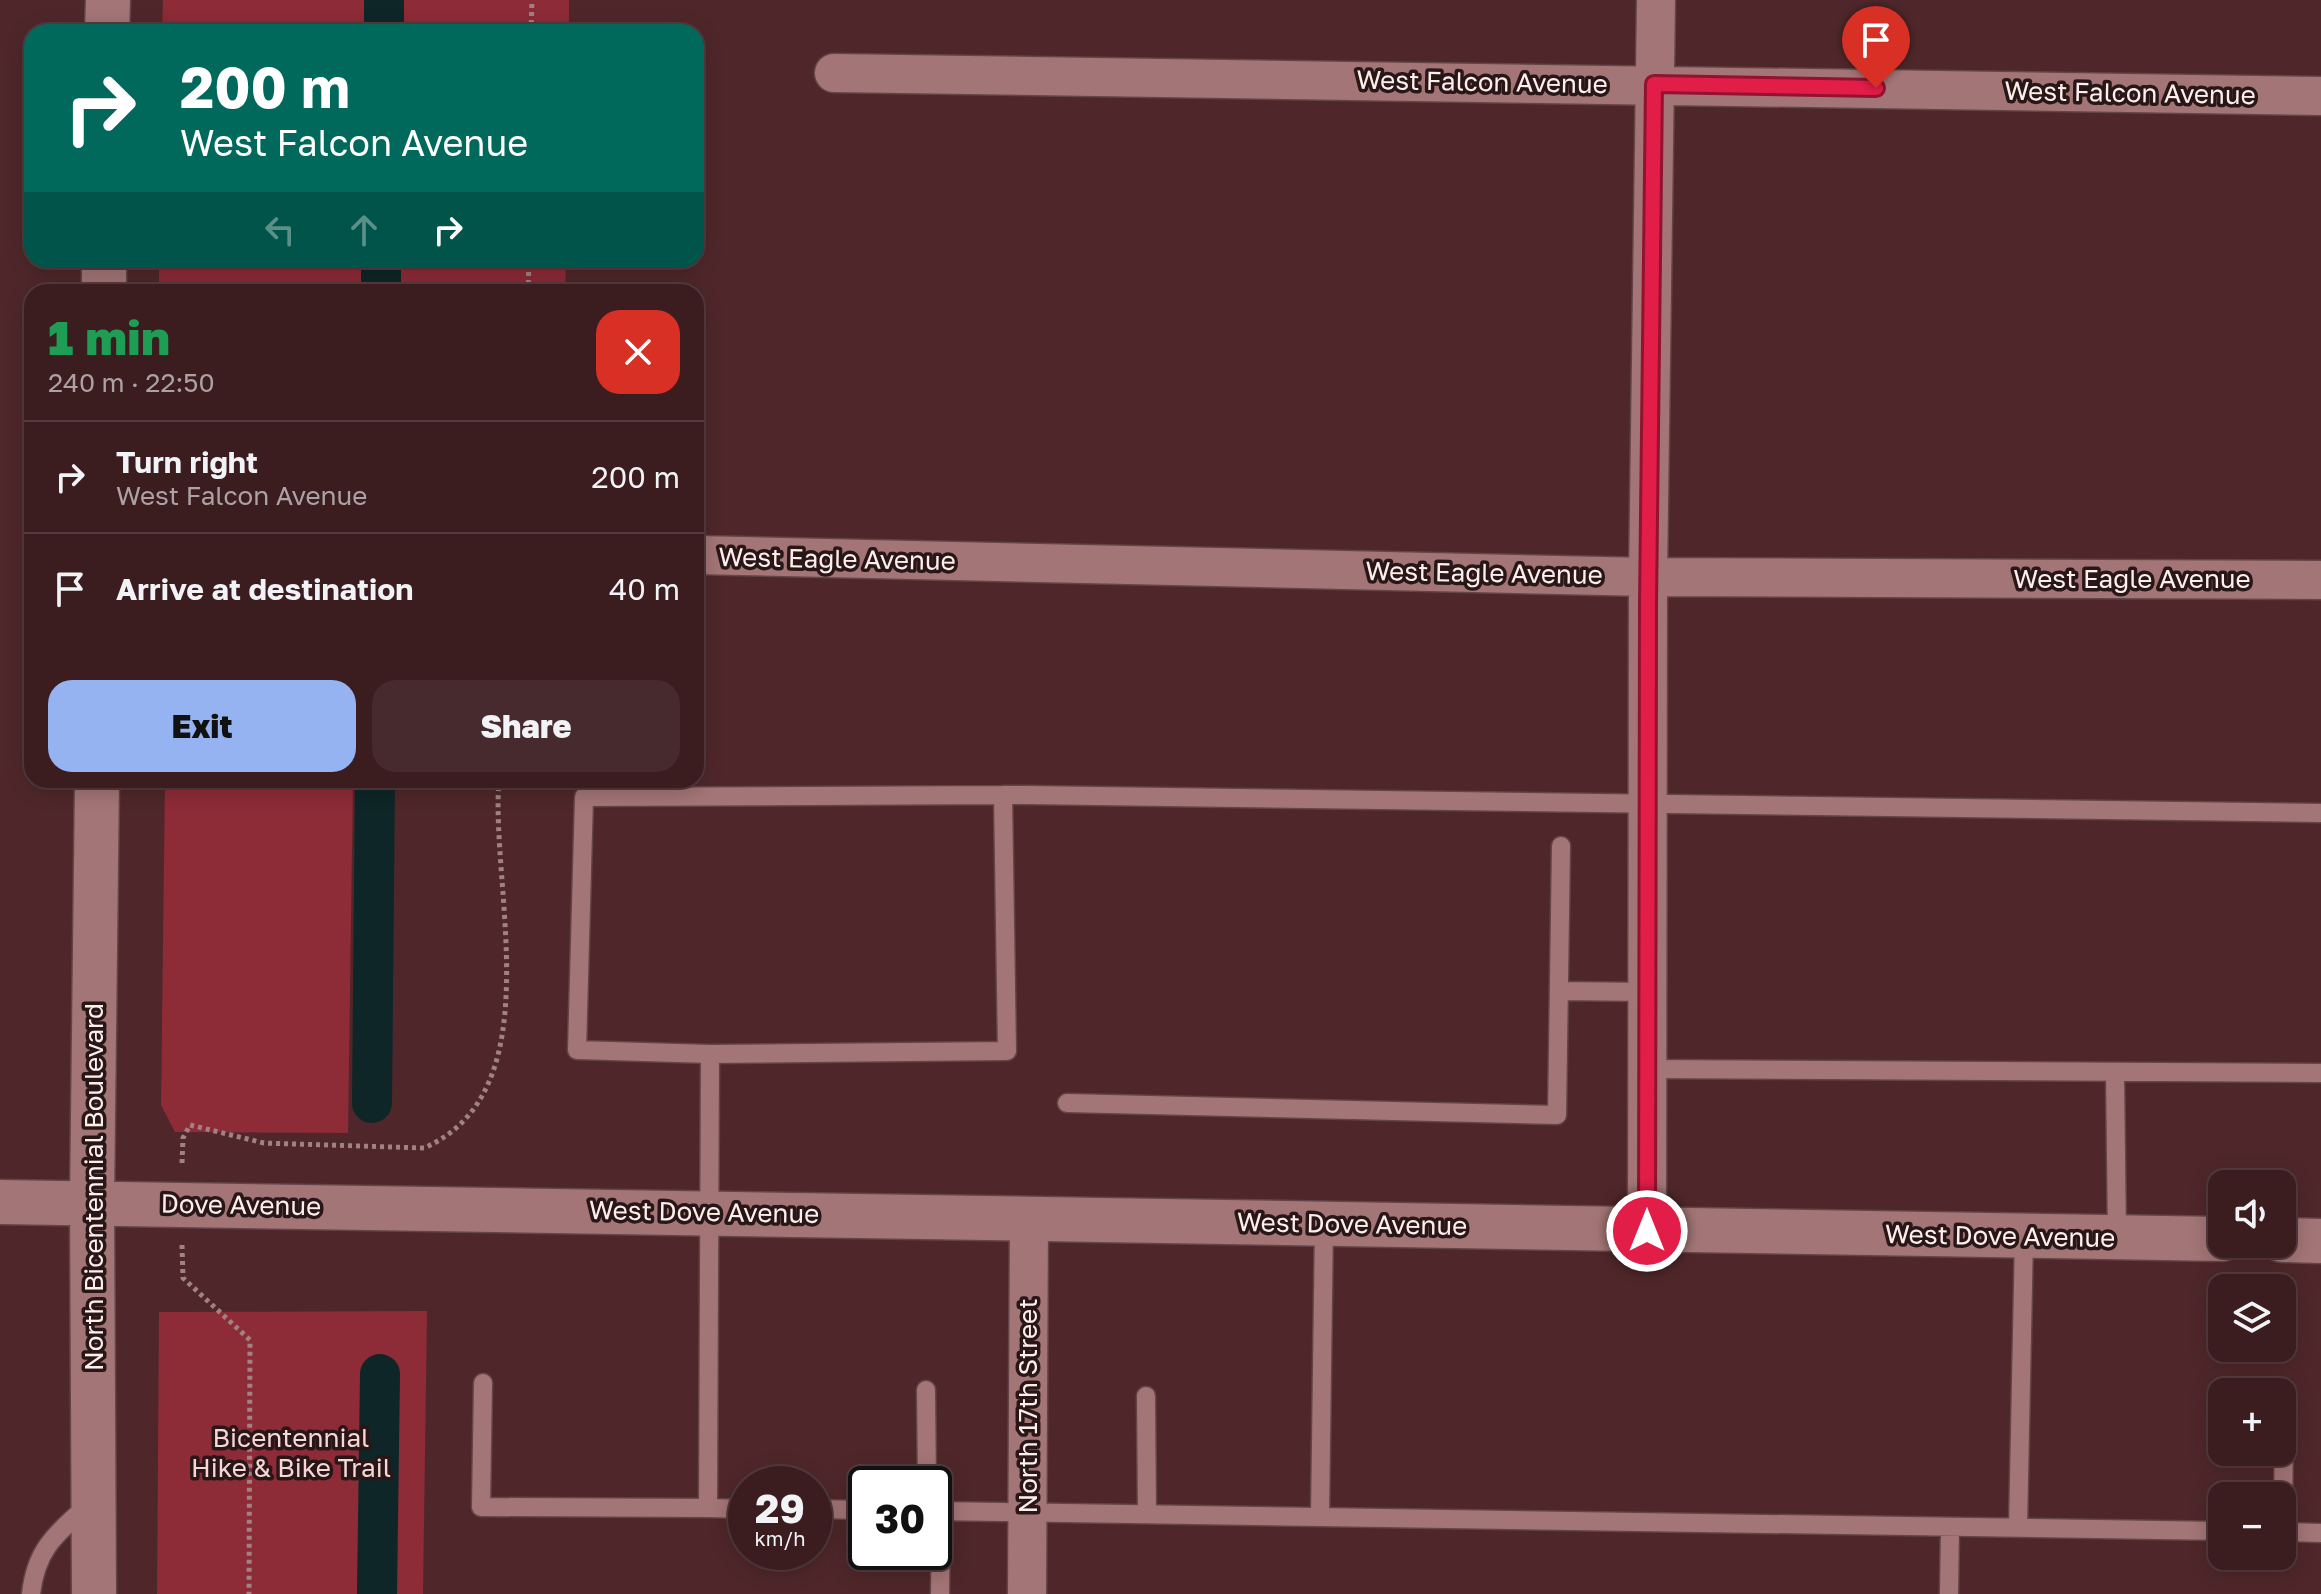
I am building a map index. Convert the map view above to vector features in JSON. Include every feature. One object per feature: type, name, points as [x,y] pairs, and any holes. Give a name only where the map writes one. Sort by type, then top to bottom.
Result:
[{"type":"main road","points":[[107,24],[108,0]]},
{"type":"main road","name":"North Bicentennial Boulevard","points":[[94,1594],[92,1203],[97,788]]},
{"type":"main road","name":"Dove Avenue","points":[[0,1202],[482,1209]]},
{"type":"main road","name":"West Dove Avenue","points":[[482,1209],[2208,1239]]},
{"type":"main road","points":[[2296,1240],[2321,1241]]},
{"type":"street","points":[[1647,1231],[1648,577],[1656,0]]},
{"type":"street","name":"West Falcon Avenue","points":[[834,73],[2321,96]]},
{"type":"street","name":"West Eagle Avenue","points":[[704,555],[1648,577],[2321,580]]},
{"type":"street","name":"North 17th Street","points":[[1027,1594],[1029,1217]]},
{"type":"lane","points":[[1003,795],[1007,1051],[710,1054],[577,1050],[584,797],[1003,795],[2321,813]]},
{"type":"lane","points":[[1067,1103],[1557,1115],[1561,846]]},
{"type":"lane","points":[[1559,991],[1647,992]]},
{"type":"lane","points":[[708,1508],[710,1054]]},
{"type":"lane","points":[[1647,1069],[2321,1073]]},
{"type":"lane","points":[[2115,1073],[2117,1237]]},
{"type":"lane","points":[[1320,1516],[1324,1223]]},
{"type":"lane","points":[[2018,1528],[2024,1236]]},
{"type":"lane","points":[[483,1383],[481,1507],[728,1509]]},
{"type":"lane","points":[[926,1390],[927,1466]]},
{"type":"lane","points":[[1146,1396],[1147,1513]]},
{"type":"lane","points":[[31,1594],[33,1568],[51,1539],[93,1501]]},
{"type":"lane","points":[[952,1511],[2208,1531]]},
{"type":"lane","points":[[1949,1594],[1950,1527]]},
{"type":"lane","points":[[2296,1532],[2321,1533]]},
{"type":"lane","points":[[939,1570],[940,1594]]},
{"type":"path","points":[[531,24],[532,0]]},
{"type":"green space","points":[[163,0],[569,0],[569,24],[162,24]]},
{"type":"green space","points":[[159,268],[566,268],[565,284],[159,284]]},
{"type":"green space","points":[[165,788],[353,788],[348,1133],[175,1132],[161,1105]]},
{"type":"green space","name":"Bicentennial Hike & Bike Trail","points":[[427,1311],[423,1594],[157,1594],[159,1312]]},
{"type":"waterway","points":[[384,0],[384,24]]},
{"type":"waterway","points":[[381,268],[381,284]]},
{"type":"waterway","points":[[372,1103],[375,788]]},
{"type":"waterway","points":[[377,1594],[380,1374]]},
{"type":"route","points":[[1647,1231],[1648,605],[1654,84],[1876,88]]}]
